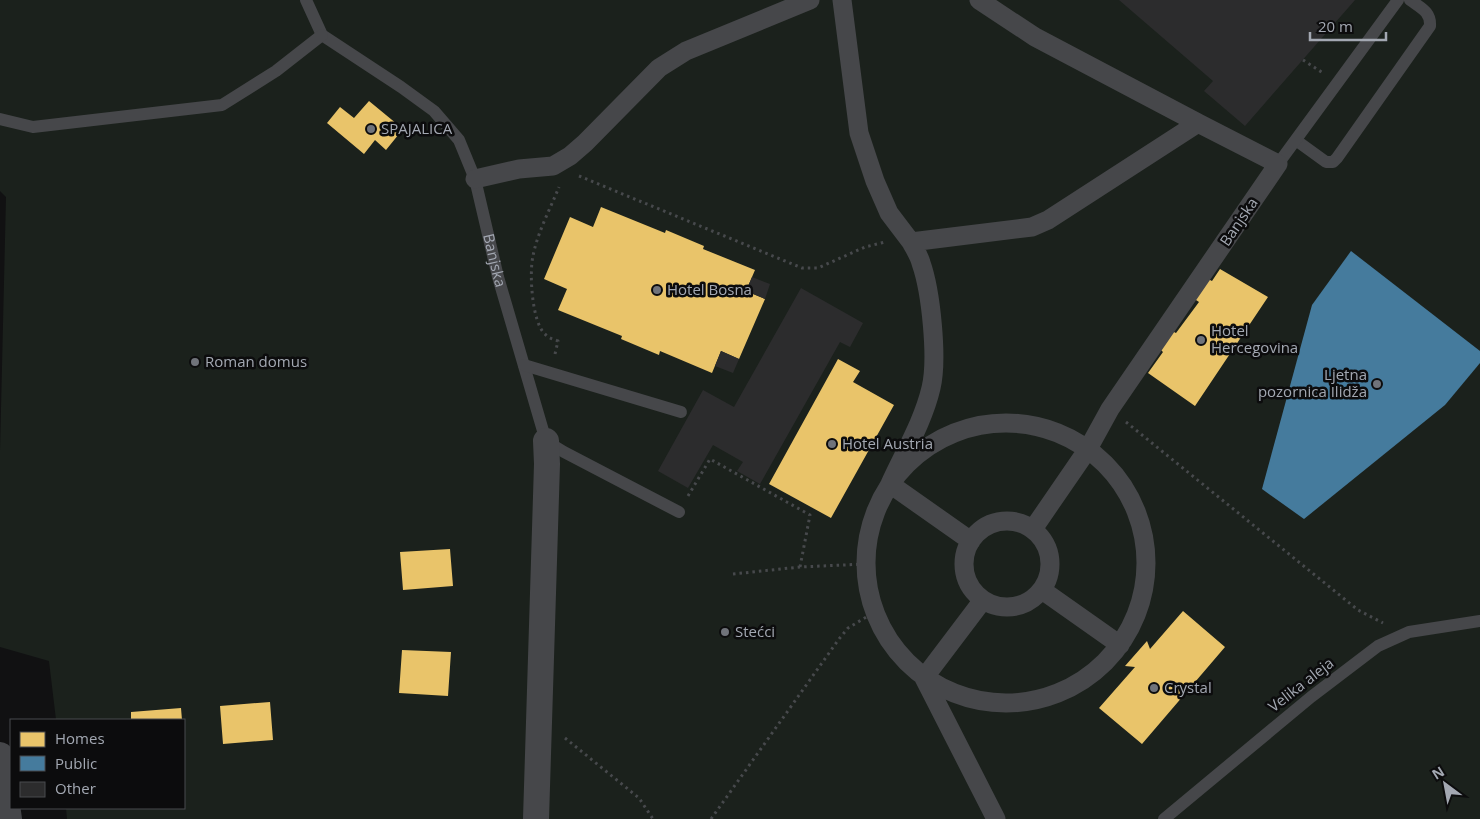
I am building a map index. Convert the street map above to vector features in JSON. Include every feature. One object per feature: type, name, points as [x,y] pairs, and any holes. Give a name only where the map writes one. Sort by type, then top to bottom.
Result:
[{"type":"street","points":[[475,180],[519,169],[560,168],[659,68],[686,51],[810,0]]},
{"type":"street","points":[[842,0],[859,132],[875,181],[889,214],[911,242],[920,261],[925,278],[934,343],[934,366],[931,387],[923,414],[870,524],[865,564],[874,612],[895,650],[924,678],[996,819]]},
{"type":"street","points":[[979,0],[1034,37],[1278,164]]},
{"type":"street","points":[[911,242],[1032,227],[1048,220],[1198,124]]},
{"type":"street","name":"Banjska","points":[[1033,529],[1088,449],[1110,409],[1278,164]]},
{"type":"street","points":[[890,484],[930,445],[975,426],[1007,423],[1047,429],[1088,449],[1113,472],[1133,504],[1145,543],[1146,566],[1143,593],[1135,617],[1120,645],[1090,675],[1062,692],[1037,700],[1007,703],[967,698],[924,678]]},
{"type":"street","points":[[536,819],[547,464],[546,441]]},
{"type":"street","points":[[890,484],[971,541]]},
{"type":"street","points":[[1014,522],[1033,529],[1043,538],[1049,551],[1051,564],[1048,578],[1042,590],[1033,600],[1021,606],[1008,608],[994,606],[982,600],[973,591],[966,579],[965,553],[971,541],[980,530],[993,523],[1014,522]]},
{"type":"street","points":[[1042,590],[1120,645]]},
{"type":"street","points":[[924,678],[982,600]]},
{"type":"street","points":[[0,755],[8,819]]},
{"type":"lane","points":[[0,119],[33,127],[222,105],[276,71],[322,35],[306,0]]},
{"type":"lane","name":"Banjska","points":[[1278,164],[1398,0]]},
{"type":"lane","points":[[1297,140],[1326,162],[1333,162],[1337,158],[1430,26],[1430,18],[1426,11],[1410,0]]},
{"type":"lane","name":"Banjska","points":[[322,35],[434,111],[459,140],[475,180],[498,277],[546,441]]},
{"type":"lane","points":[[524,365],[681,412]]},
{"type":"lane","points":[[546,441],[679,512]]},
{"type":"lane","name":"Velika aleja","points":[[1164,819],[1311,697],[1378,646],[1409,632],[1480,621]]},
{"type":"path","points":[[550,373],[558,341],[543,334],[538,323],[532,296],[531,272],[533,255],[560,168],[802,268],[818,268],[865,247],[885,242],[911,242]]},
{"type":"path","points":[[1110,409],[1358,610],[1375,620],[1409,632]]},
{"type":"path","points":[[679,512],[710,459],[810,515],[800,567]]},
{"type":"path","points":[[734,574],[800,567],[865,564]]},
{"type":"path","points":[[711,819],[839,639],[848,628],[874,612]]},
{"type":"path","points":[[539,717],[639,798],[654,819]]},
{"type":"shaded area","points":[[0,0],[1480,0],[1480,819],[67,819],[66,809],[185,809],[185,719],[56,719],[49,661],[0,647],[0,451],[6,197],[0,191]]},
{"type":"building: Homes","points":[[369,101],[403,129],[386,150],[375,140],[364,154],[327,123],[340,107],[354,118]]},
{"type":"building: Homes","name":"Hotel Bosna","points":[[601,207],[665,233],[666,230],[704,246],[703,249],[755,270],[746,291],[765,299],[739,359],[721,351],[712,373],[660,351],[659,355],[621,339],[622,336],[558,310],[567,289],[544,279],[570,217],[593,227]]},
{"type":"building: Homes","name":"Hotel Hercegovina","points":[[1220,269],[1268,297],[1195,406],[1148,373],[1163,352],[1158,347],[1170,330],[1176,333],[1199,302],[1193,298],[1206,278],[1212,281]]},
{"type":"building: Homes","name":"Hotel Austria","points":[[838,359],[860,371],[853,382],[894,405],[831,518],[769,484]]},
{"type":"building: Homes","points":[[450,549],[453,586],[403,590],[400,552]]},
{"type":"building: Homes","name":"Crystal","points":[[1183,611],[1225,647],[1142,744],[1099,708],[1135,667],[1125,666],[1147,641],[1150,649]]},
{"type":"building: Homes","points":[[402,650],[451,652],[448,696],[399,693]]},
{"type":"building: Homes","points":[[270,702],[273,740],[223,744],[220,706]]},
{"type":"building: Homes","points":[[181,708],[182,719],[131,719],[131,712]]},
{"type":"building: Public","name":"Ljetna pozornica Ilidža","points":[[1351,251],[1480,351],[1480,363],[1445,405],[1304,519],[1262,489],[1312,305]]},
{"type":"building: Other","points":[[1119,0],[1355,0],[1245,126],[1204,91],[1213,81]]},
{"type":"building: Other","points":[[752,277],[770,284],[765,299],[746,291]]},
{"type":"building: Other","points":[[801,288],[863,323],[850,347],[840,342],[760,484],[737,471],[743,462],[713,445],[688,488],[658,471],[703,390],[734,407]]},
{"type":"building: Other","points":[[721,351],[739,359],[733,373],[715,366]]},
{"type":"place","name":"SPAJALICA","points":[[371,129]]},
{"type":"place","name":"Hotel Bosna","points":[[657,290]]},
{"type":"place","name":"Hotel Hercegovina","points":[[1201,340]]},
{"type":"place","name":"Roman domus","points":[[195,362]]},
{"type":"place","name":"Ljetna pozornica Ilidža","points":[[1377,384]]},
{"type":"place","name":"Hotel Austria","points":[[832,444]]},
{"type":"place","name":"Stećci","points":[[725,632]]},
{"type":"place","name":"Crystal","points":[[1154,688]]}]
